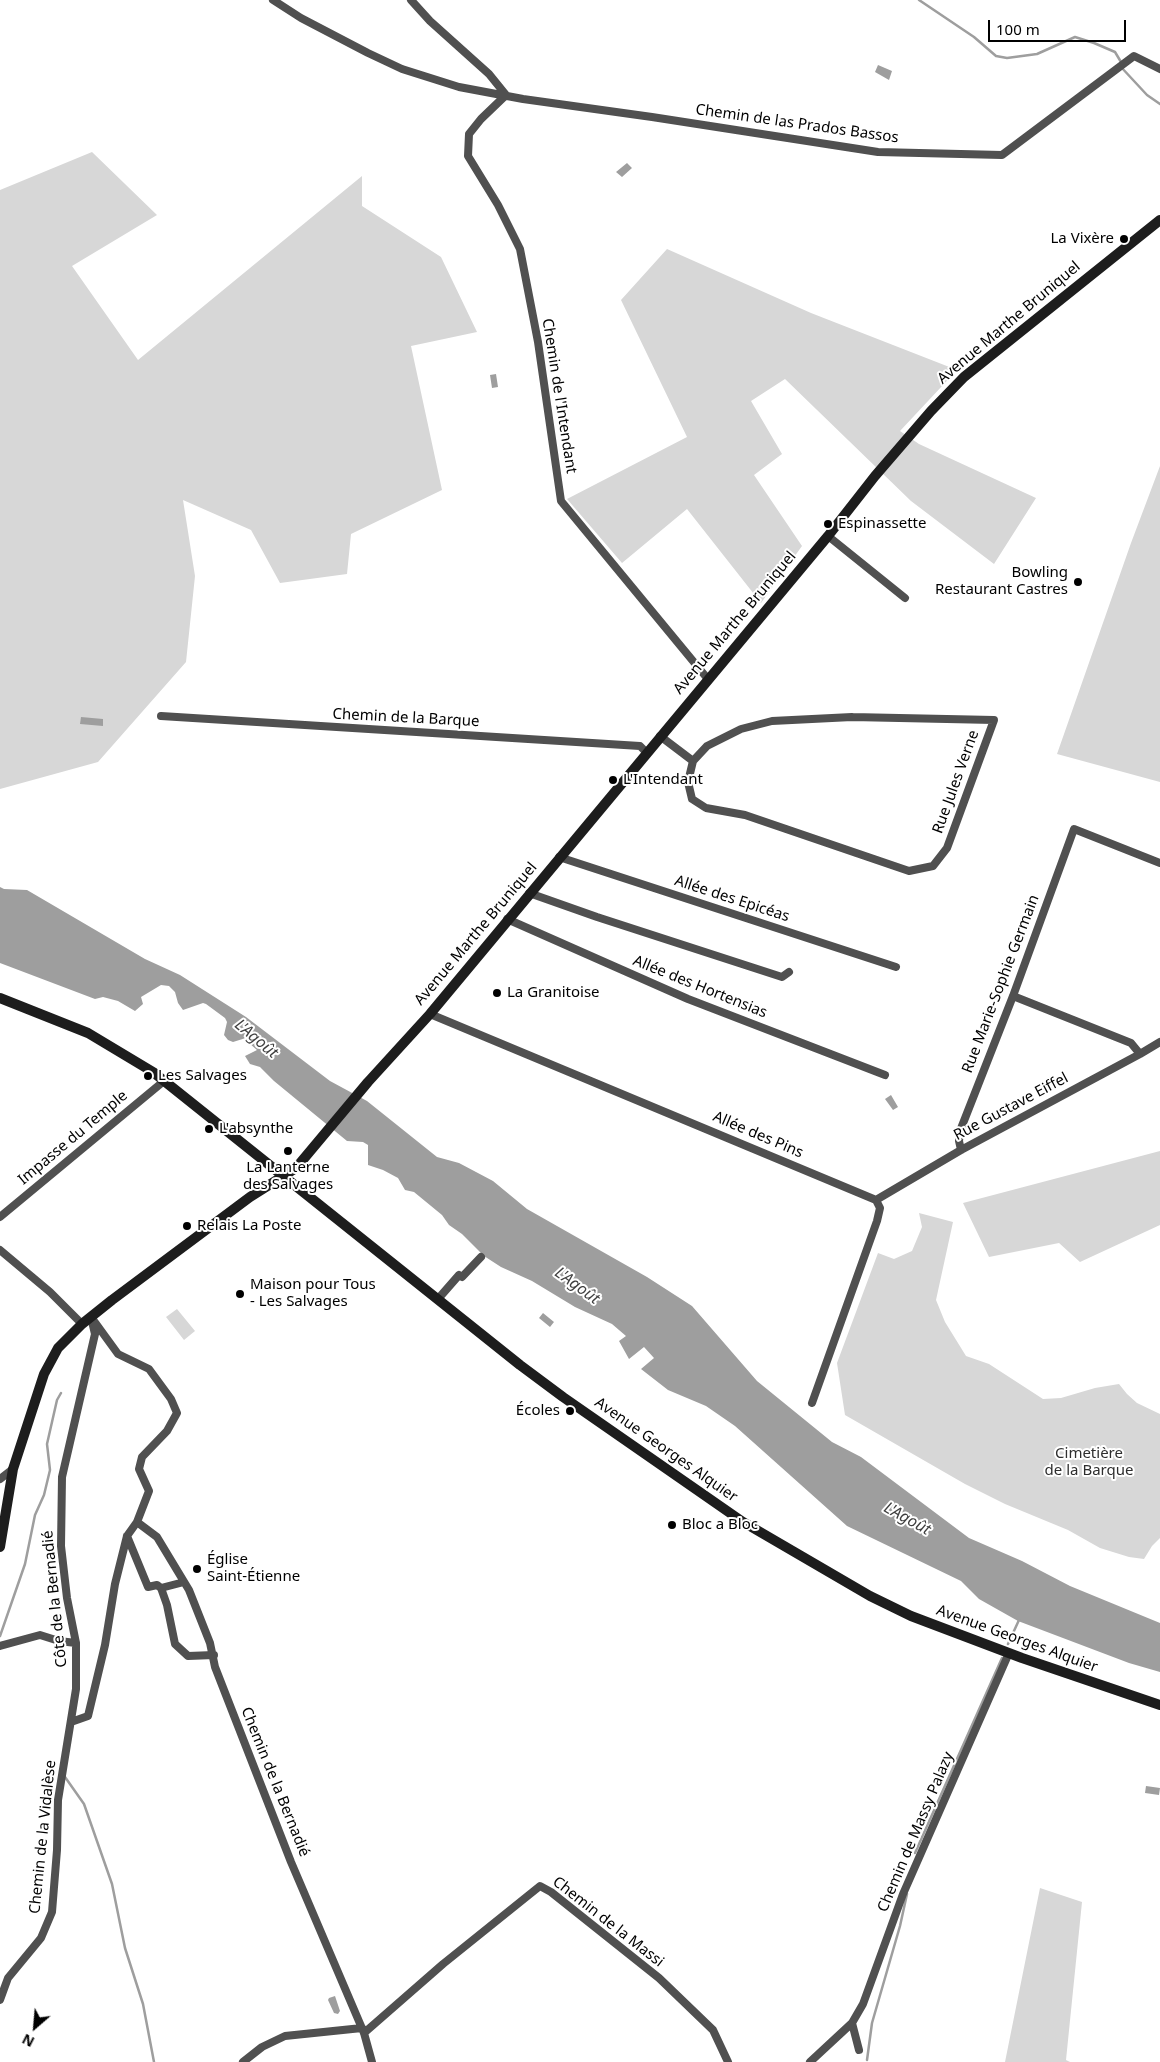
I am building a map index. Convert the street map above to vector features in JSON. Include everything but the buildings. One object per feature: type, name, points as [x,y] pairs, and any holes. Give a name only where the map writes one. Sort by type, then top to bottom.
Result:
[{"type":"street","name":"Chemin de las Prados Bassos","points":[[274,0],[301,18],[402,69],[460,87],[523,99],[652,116],[878,152],[1002,155],[1134,56],[1160,69]]},
{"type":"street","points":[[411,0],[430,21],[489,74],[506,95]]},
{"type":"street","name":"Chemin de l'Intendant","points":[[506,95],[481,119],[470,134],[468,156],[498,205],[520,249],[538,342],[561,501],[707,678]]},
{"type":"street","name":"Avenue Marthe Bruniquel","points":[[0,1547],[13,1469],[44,1374],[58,1348],[82,1324],[112,1300],[250,1196],[296,1168],[368,1082],[430,1014],[906,440],[964,377],[1160,220]]},
{"type":"street","points":[[828,536],[904,598]]},
{"type":"street","name":"Chemin de la Barque","points":[[161,716],[640,746],[646,752]]},
{"type":"street","name":"Rue Jules Verne","points":[[852,717],[994,720],[947,848],[933,866],[908,871],[745,815],[706,808],[692,799],[688,782],[693,761],[707,746],[741,729],[772,721],[852,717]]},
{"type":"street","points":[[660,736],[693,761]]},
{"type":"street","name":"Rue Marie-Sophie Germain","points":[[961,1150],[959,1141],[960,1130],[1013,996],[1074,829],[1160,863]]},
{"type":"street","name":"Allée des Epicéas","points":[[559,857],[896,967]]},
{"type":"street","points":[[529,893],[782,977],[789,972]]},
{"type":"street","name":"Allée des Hortensias","points":[[507,919],[688,999],[886,1075]]},
{"type":"street","points":[[1013,996],[1131,1043],[1140,1054]]},
{"type":"street","name":"Avenue Georges Alquier","points":[[0,998],[88,1033],[120,1051],[164,1081],[563,1398],[743,1522],[870,1596],[911,1616],[954,1634],[1160,1705]]},
{"type":"street","name":"Allée des Pins","points":[[430,1014],[876,1200]]},
{"type":"street","name":"Rue Gustave Eiffel","points":[[876,1200],[961,1150],[1160,1042]]},
{"type":"street","name":"Impasse du Temple","points":[[0,1217],[164,1081]]},
{"type":"street","points":[[812,1402],[877,1221],[880,1208],[876,1200]]},
{"type":"street","points":[[0,1250],[50,1292],[82,1324]]},
{"type":"street","points":[[438,1299],[459,1275],[462,1277],[481,1257]]},
{"type":"street","points":[[71,1722],[88,1716],[105,1645],[115,1584],[127,1536],[138,1522],[149,1491],[139,1469],[142,1457],[167,1431],[177,1413],[171,1398],[148,1369],[118,1354],[91,1317]]},
{"type":"street","name":"Côte de la Bernadié","points":[[71,1722],[76,1689],[76,1643],[67,1598],[61,1546],[62,1477],[95,1334],[91,1317]]},
{"type":"street","points":[[0,1479],[13,1469]]},
{"type":"street","name":"Chemin de la Bernadié","points":[[138,1522],[157,1537],[189,1590],[214,1656],[215,1667],[288,1852],[363,2030],[372,2062]]},
{"type":"street","points":[[127,1536],[148,1588],[157,1585],[161,1588],[167,1605],[175,1644],[188,1656],[214,1656]]},
{"type":"street","points":[[161,1588],[184,1582]]},
{"type":"street","points":[[0,1646],[40,1635],[59,1641],[76,1643]]},
{"type":"street","name":"Chemin de Massy Palazy","points":[[852,2023],[873,1980],[903,1894],[1008,1653]]},
{"type":"street","name":"Chemin de la Vidalèse","points":[[0,2000],[8,1978],[41,1938],[52,1912],[57,1850],[58,1800],[71,1722]]},
{"type":"street","name":"Chemin de la Massi","points":[[363,2030],[540,1886],[551,1892],[658,1978],[713,2030],[728,2062]]},
{"type":"street","points":[[810,2062],[852,2023],[859,2050]]},
{"type":"street","points":[[243,2062],[262,2047],[285,2036],[363,2030]]},
{"type":"green space","points":[[92,152],[157,215],[72,266],[138,360],[362,176],[362,206],[441,257],[477,332],[411,346],[442,490],[351,534],[347,574],[280,583],[251,530],[183,500],[195,576],[186,662],[98,762],[0,789],[0,190]]},
{"type":"green space","points":[[667,249],[811,313],[957,370],[900,431],[919,444],[1036,498],[994,564],[911,501],[785,379],[751,401],[782,454],[754,475],[802,546],[761,603],[687,509],[622,563],[567,499],[687,437],[621,300]]},
{"type":"green space","points":[[1160,466],[1160,782],[1057,754]]},
{"type":"green space","points":[[1160,1151],[1160,1225],[1080,1262],[1059,1243],[989,1257],[963,1203]]},
{"type":"green space","name":"Cimetière de la Barque","points":[[919,1213],[953,1222],[936,1300],[945,1322],[966,1356],[989,1364],[1043,1399],[1061,1398],[1095,1388],[1119,1384],[1137,1403],[1160,1414],[1160,1538],[1152,1546],[1144,1559],[1129,1557],[1100,1548],[1068,1530],[1005,1504],[965,1484],[845,1415],[837,1363],[878,1253],[894,1259],[912,1251],[922,1227]]},
{"type":"green space","points":[[177,1309],[195,1331],[184,1340],[166,1317]]},
{"type":"green space","points":[[1040,1888],[1082,1902],[1066,2060],[1070,2062],[1005,2062]]},
{"type":"water","points":[[878,65],[892,71],[889,80],[875,72]]},
{"type":"water","points":[[627,163],[632,168],[622,177],[616,172]]},
{"type":"water","points":[[496,374],[498,387],[492,388],[490,375]]},
{"type":"water","points":[[81,717],[103,719],[103,726],[80,724]]},
{"type":"water","name":"L'Agoût","points":[[0,887],[4,889],[27,890],[145,959],[180,975],[246,1017],[330,1081],[367,1101],[437,1157],[459,1163],[493,1181],[527,1209],[647,1277],[692,1306],[757,1381],[832,1442],[861,1457],[969,1538],[1022,1561],[1070,1586],[1160,1623],[1160,1672],[1129,1663],[1018,1621],[979,1599],[961,1581],[847,1526],[735,1426],[706,1406],[668,1390],[641,1369],[654,1358],[644,1347],[629,1359],[619,1341],[626,1336],[612,1324],[575,1307],[532,1281],[501,1267],[484,1256],[462,1234],[449,1225],[442,1215],[414,1192],[405,1190],[398,1178],[368,1165],[368,1145],[363,1142],[347,1141],[274,1081],[260,1067],[250,1064],[245,1056],[257,1050],[249,1043],[249,1037],[233,1042],[228,1040],[224,1035],[227,1022],[225,1018],[206,1004],[203,1003],[183,1010],[178,1003],[175,992],[169,986],[161,985],[141,997],[143,1004],[135,1011],[118,1001],[103,997],[95,999],[0,963]]},
{"type":"water","points":[[891,1095],[898,1107],[893,1110],[885,1099]]},
{"type":"water","points":[[543,1313],[554,1322],[550,1327],[539,1318]]},
{"type":"water","points":[[1146,1786],[1160,1788],[1159,1795],[1145,1793]]},
{"type":"water","points":[[335,1996],[340,2011],[338,2014],[334,2013],[328,2000]]},
{"type":"waterway","points":[[919,0],[974,37],[996,56],[1007,58],[1037,54],[1075,37],[1115,52],[1121,62],[1121,67],[1147,95],[1160,104]]},
{"type":"waterway","points":[[0,1636],[25,1564],[35,1515],[44,1495],[50,1470],[47,1444],[57,1400],[61,1393]]},
{"type":"waterway","points":[[1008,1644],[1019,1620]]},
{"type":"waterway","points":[[915,1853],[1002,1658]]},
{"type":"waterway","points":[[65,1777],[84,1804],[112,1884],[125,1948],[143,2004],[154,2062]]},
{"type":"waterway","points":[[867,2060],[872,2023],[900,1926],[907,1894]]},
{"type":"place","name":"La Vixère","points":[[1124,239]]},
{"type":"place","name":"Espinassette","points":[[828,524]]},
{"type":"place","name":"Bowling Restaurant Castres","points":[[1078,582]]},
{"type":"place","name":"L'Intendant","points":[[613,780]]},
{"type":"place","name":"La Granitoise","points":[[497,993]]},
{"type":"place","name":"Les Salvages","points":[[148,1076]]},
{"type":"place","name":"L'absynthe","points":[[209,1129]]},
{"type":"place","name":"La Lanterne des Salvages","points":[[288,1151]]},
{"type":"place","name":"Relais La Poste","points":[[187,1226]]},
{"type":"place","name":"Maison pour Tous - Les Salvages","points":[[240,1294]]},
{"type":"place","name":"Écoles","points":[[570,1411]]},
{"type":"place","name":"Bloc a Bloc","points":[[672,1525]]},
{"type":"place","name":"Église Saint-Étienne","points":[[197,1569]]}]
